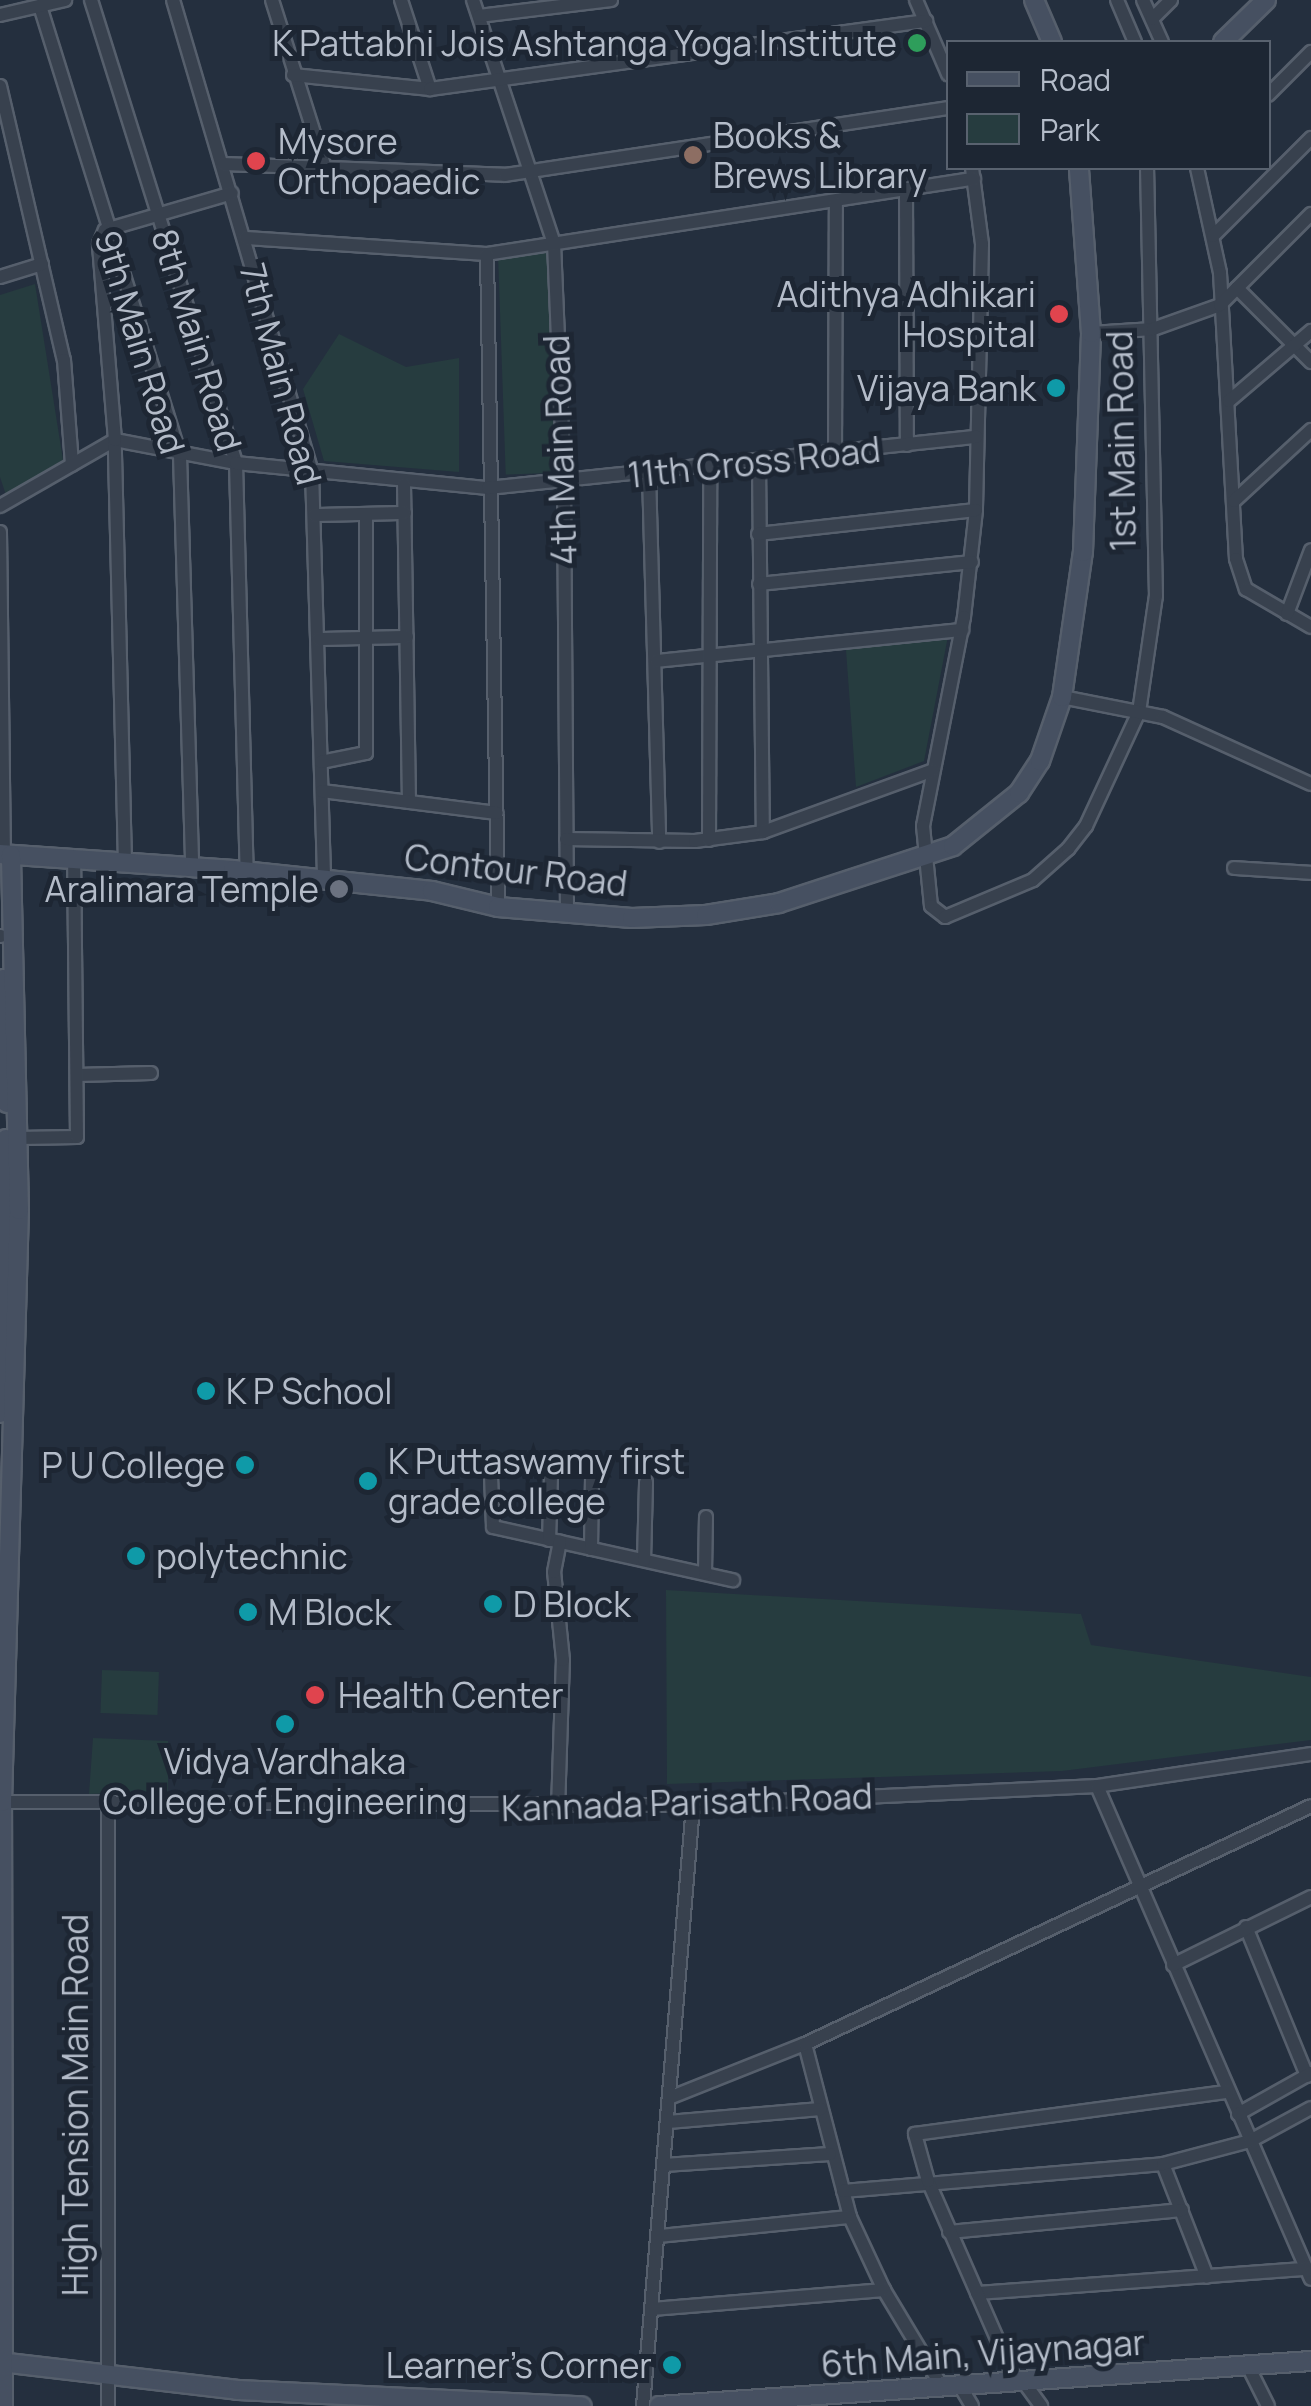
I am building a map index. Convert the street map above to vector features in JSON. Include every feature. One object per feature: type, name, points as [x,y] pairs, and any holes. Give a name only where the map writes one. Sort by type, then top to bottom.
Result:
[{"type":"main road","points":[[1034,0],[1051,40]]},
{"type":"main road","points":[[1224,40],[1266,0]]},
{"type":"main road","name":"Contour Road","points":[[5,855],[247,871],[432,892],[498,907],[567,913],[706,916],[779,902],[925,858],[952,846],[1018,794],[1040,761],[1062,697],[1083,552],[1091,332],[1080,170]]},
{"type":"main road","name":"High Tension Main Road","points":[[3,2406],[1,1802],[8,1183],[5,855]]},
{"type":"main road","points":[[0,892],[8,1079]]},
{"type":"main road","points":[[0,1414],[2,1245],[8,1183]]},
{"type":"main road","name":"6th Main, Vijaynagar","points":[[660,2406],[1250,2370],[1311,2361]]},
{"type":"main road","points":[[1,2362],[236,2390],[582,2406]]},
{"type":"street","points":[[0,15],[65,0]]},
{"type":"street","name":"8th Main Road","points":[[91,0],[236,463],[247,871]]},
{"type":"street","name":"7th Main Road","points":[[173,0],[312,471],[324,880]]},
{"type":"street","points":[[272,0],[325,168]]},
{"type":"street","points":[[401,0],[430,89]]},
{"type":"street","name":"4th Main Road","points":[[474,0],[533,168],[554,244],[564,481],[567,913]]},
{"type":"street","points":[[479,16],[611,0]]},
{"type":"street","points":[[916,0],[946,69]]},
{"type":"street","points":[[1117,0],[1134,40]]},
{"type":"street","points":[[1143,0],[1161,40]]},
{"type":"street","points":[[1152,19],[1171,0]]},
{"type":"street","name":"9th Main Road","points":[[40,6],[105,230],[180,454],[192,867]]},
{"type":"street","points":[[294,76],[430,89],[502,83],[926,21]]},
{"type":"street","points":[[1271,92],[1311,52]]},
{"type":"street","points":[[0,86],[64,360],[72,464]]},
{"type":"street","points":[[223,164],[459,176],[946,108]]},
{"type":"street","points":[[1213,236],[1311,138]]},
{"type":"street","name":"1st Main Road","points":[[925,858],[931,906],[945,917],[1033,880],[1086,826],[1139,712],[1156,596],[1147,170]]},
{"type":"street","points":[[1197,170],[1213,236],[1220,304],[1236,559],[1246,589],[1311,627]]},
{"type":"street","points":[[245,238],[487,254],[836,202],[973,173],[982,244],[976,510],[962,630],[933,770],[925,858]]},
{"type":"street","points":[[906,190],[907,445]]},
{"type":"street","points":[[125,862],[115,440],[99,244],[105,230],[232,193]]},
{"type":"street","points":[[836,202],[836,456]]},
{"type":"street","points":[[1091,332],[1152,329],[1220,304],[1311,214]]},
{"type":"street","points":[[487,254],[498,907]]},
{"type":"street","points":[[0,277],[42,264]]},
{"type":"street","points":[[1237,288],[1311,362]]},
{"type":"street","points":[[1229,401],[1311,331]]},
{"type":"street","points":[[1234,501],[1311,430]]},
{"type":"street","name":"11th Cross Road","points":[[115,440],[236,463],[404,484],[488,488],[836,456],[976,437]]},
{"type":"street","points":[[0,506],[115,440]]},
{"type":"street","points":[[759,464],[763,832]]},
{"type":"street","points":[[709,840],[710,468]]},
{"type":"street","points":[[649,474],[659,842]]},
{"type":"street","points":[[404,484],[409,802]]},
{"type":"street","points":[[758,534],[976,510]]},
{"type":"street","points":[[314,516],[404,513]]},
{"type":"street","points":[[321,762],[365,756],[366,514]]},
{"type":"street","points":[[0,532],[5,855]]},
{"type":"street","points":[[1287,614],[1311,550]]},
{"type":"street","points":[[760,584],[972,562]]},
{"type":"street","points":[[656,661],[962,630]]},
{"type":"street","points":[[318,639],[407,637]]},
{"type":"street","points":[[1062,697],[1139,712],[1205,733],[1311,784]]},
{"type":"street","points":[[566,839],[659,842],[763,832],[933,770]]},
{"type":"street","points":[[322,792],[498,813]]},
{"type":"street","points":[[8,1138],[78,1137],[74,859]]},
{"type":"street","points":[[1234,868],[1311,872]]},
{"type":"street","points":[[77,1074],[151,1073]]},
{"type":"street","points":[[490,1475],[489,1524],[733,1580]]},
{"type":"street","points":[[551,1476],[554,1572],[563,1660],[558,1809]]},
{"type":"street","points":[[591,1548],[592,1478]]},
{"type":"street","points":[[644,1560],[646,1482]]},
{"type":"street","points":[[705,1574],[706,1517]]},
{"type":"street","name":"Kannada Parisath Road","points":[[1,1802],[558,1809],[693,1805],[1097,1786],[1311,1754]]},
{"type":"street","points":[[977,2294],[1207,2277],[1307,2265],[1227,2092],[1143,1885],[1097,1786]]},
{"type":"street","name":"High Tension Main Road","points":[[108,1804],[108,2406]]},
{"type":"street","points":[[643,2406],[693,1805]]},
{"type":"street","points":[[669,2098],[805,2044],[1311,1806]]},
{"type":"street","points":[[1173,1965],[1311,1897]]},
{"type":"street","points":[[1238,2114],[1309,2074],[1246,1928]]},
{"type":"street","points":[[805,2044],[830,2154],[850,2218],[884,2290],[951,2387],[972,2406]]},
{"type":"street","points":[[1041,2406],[1020,2382],[977,2294],[928,2181],[914,2134],[1227,2092]]},
{"type":"street","points":[[668,2122],[820,2109]]},
{"type":"street","points":[[843,2191],[1163,2164],[1250,2141],[1310,2111]]},
{"type":"street","points":[[664,2165],[830,2154]]},
{"type":"street","points":[[1163,2164],[1207,2277]]},
{"type":"street","points":[[949,2232],[1182,2210]]},
{"type":"street","points":[[659,2236],[850,2218]]},
{"type":"street","points":[[652,2308],[884,2290]]},
{"type":"street","points":[[1250,2370],[1268,2406]]},
{"type":"green space","points":[[548,253],[556,473],[506,475],[498,255]]},
{"type":"green space","points":[[35,284],[63,460],[6,495],[0,477],[0,295]]},
{"type":"green space","points":[[339,334],[406,367],[459,358],[459,472],[324,461],[303,389]]},
{"type":"green space","points":[[948,636],[924,761],[856,787],[846,650]]},
{"type":"green space","points":[[666,1590],[1081,1614],[1091,1645],[1311,1677],[1311,1740],[1062,1771],[667,1784]]},
{"type":"green space","points":[[102,1670],[159,1672],[157,1715],[100,1713]]},
{"type":"green space","points":[[93,1738],[168,1741],[168,1791],[89,1794]]},
{"type":"place","name":"K Pattabhi Jois Ashtanga Yoga Institute","points":[[917,43]]},
{"type":"place","name":"Books & Brews Library","points":[[693,155]]},
{"type":"place","name":"Mysore Orthopaedic","points":[[256,161]]},
{"type":"place","name":"Adithya Adhikari Hospital","points":[[1059,314]]},
{"type":"place","name":"Vijaya Bank","points":[[1056,388]]},
{"type":"place","name":"Aralimara Temple","points":[[339,889]]},
{"type":"place","name":"K P School","points":[[206,1391]]},
{"type":"place","name":"P U College","points":[[245,1465]]},
{"type":"place","name":"K Puttaswamy first grade college","points":[[368,1481]]},
{"type":"place","name":"polytechnic","points":[[136,1556]]},
{"type":"place","name":"D Block","points":[[493,1604]]},
{"type":"place","name":"M Block","points":[[248,1612]]},
{"type":"place","name":"Health Center","points":[[315,1695]]},
{"type":"place","name":"Vidya Vardhaka College of Engineering","points":[[285,1724]]},
{"type":"place","name":"Learner's Corner","points":[[672,2365]]}]
